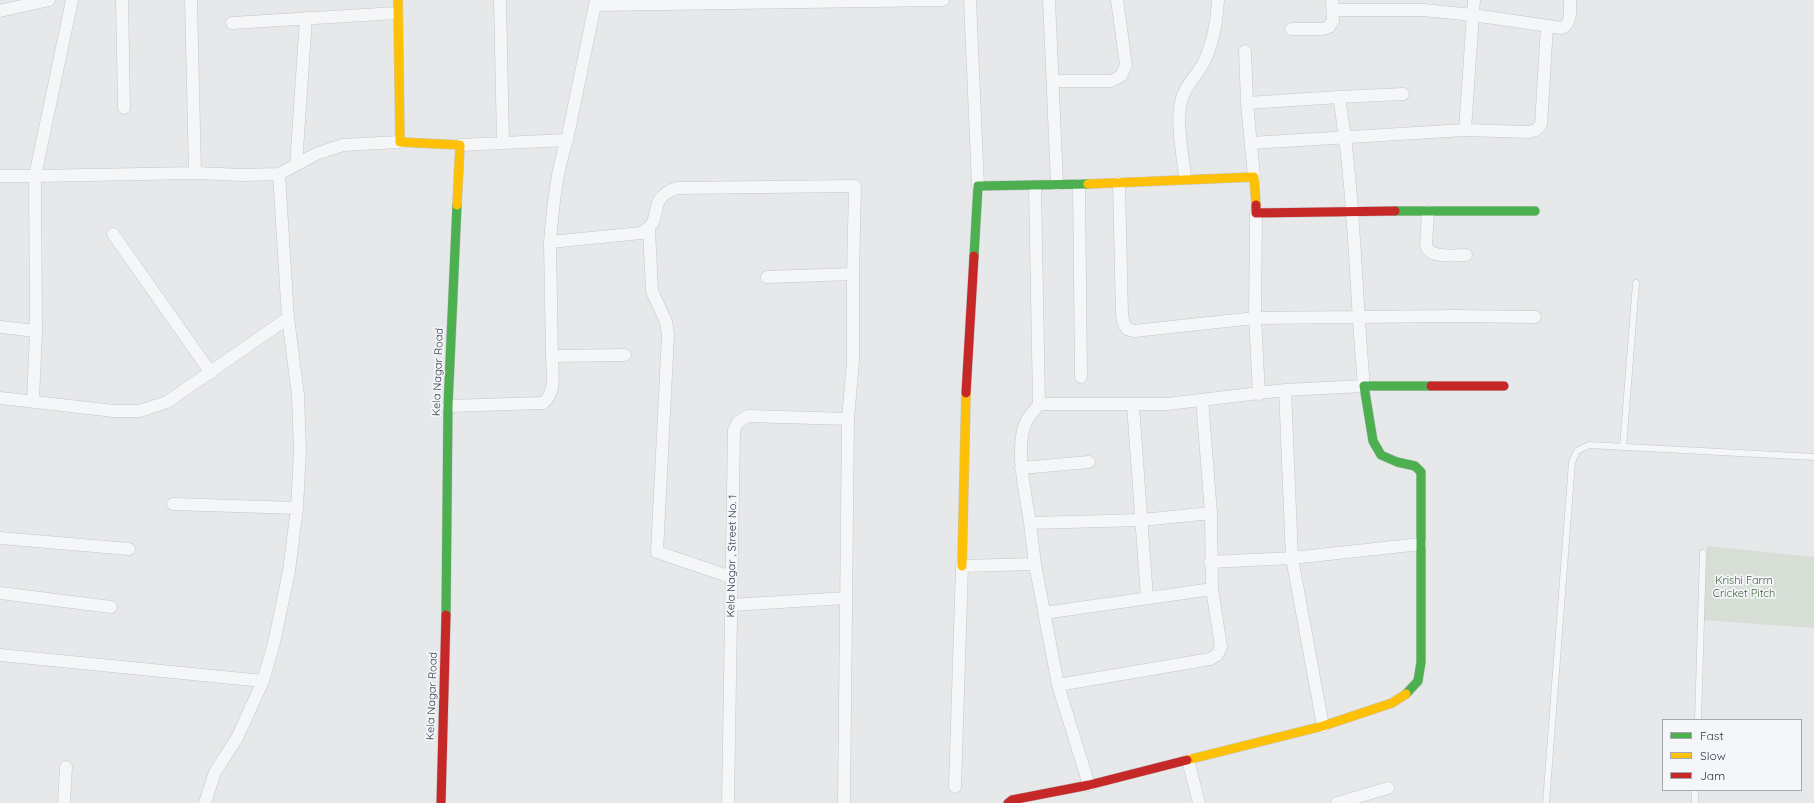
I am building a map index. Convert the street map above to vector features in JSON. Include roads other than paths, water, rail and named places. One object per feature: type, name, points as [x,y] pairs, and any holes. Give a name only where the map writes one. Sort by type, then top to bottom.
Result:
[{"type":"street","points":[[0,11],[49,0]]},
{"type":"street","points":[[33,400],[36,331],[35,176],[72,0]]},
{"type":"street","points":[[122,0],[124,108]]},
{"type":"street","points":[[191,0],[195,173]]},
{"type":"street","points":[[398,0],[400,142]]},
{"type":"street","points":[[500,0],[503,142]]},
{"type":"street","points":[[448,406],[543,403],[549,399],[552,392],[550,242],[554,197],[560,160],[567,140],[595,3],[943,0]]},
{"type":"street","points":[[955,787],[967,371],[978,186],[970,0]]},
{"type":"street","points":[[1049,0],[1057,184]]},
{"type":"street","points":[[1053,81],[1111,81],[1121,76],[1126,65],[1117,0]]},
{"type":"street","points":[[1184,178],[1180,116],[1181,101],[1204,62],[1212,42],[1216,26],[1218,0]]},
{"type":"street","points":[[1465,130],[1474,0]]},
{"type":"street","points":[[1291,29],[1322,29],[1329,27],[1333,21],[1333,5],[1423,10],[1473,15],[1562,28],[1569,22],[1570,0]]},
{"type":"street","points":[[232,23],[397,13]]},
{"type":"street","points":[[296,166],[306,18]]},
{"type":"street","points":[[1251,143],[1346,139],[1465,130],[1529,132],[1536,130],[1541,125],[1547,26]]},
{"type":"street","points":[[1245,51],[1247,103],[1256,213],[1255,318],[1259,394]]},
{"type":"street","points":[[1247,103],[1403,94]]},
{"type":"street","points":[[1008,803],[1012,800],[1051,799],[1090,785],[1323,726],[1392,703],[1406,695],[1418,681],[1421,662],[1421,472],[1416,466],[1397,462],[1381,455],[1373,440],[1364,386],[1358,317],[1353,210],[1346,139],[1339,97]]},
{"type":"street","points":[[0,176],[195,173],[243,175],[279,174],[316,154],[343,146],[400,142],[460,144],[567,140]]},
{"type":"street","name":"Kela Nagar Road","points":[[441,803],[447,575],[448,406],[460,144]]},
{"type":"street","points":[[205,803],[216,772],[237,738],[262,681],[274,643],[289,571],[297,508],[300,451],[298,395],[288,318],[279,174]]},
{"type":"street","points":[[978,186],[1035,187],[1057,184],[1079,185],[1184,178],[1254,177]]},
{"type":"street","points":[[1119,182],[1122,316],[1127,329],[1134,331],[1255,318],[1535,317]]},
{"type":"street","points":[[1079,185],[1081,377]]},
{"type":"street","points":[[550,242],[641,232],[649,229],[653,223],[659,199],[666,192],[677,188],[855,186],[853,361],[848,419],[844,803]]},
{"type":"street","points":[[1035,187],[1039,404],[1025,424],[1022,442],[1021,468],[1030,523],[1034,564],[1058,685],[1090,785]]},
{"type":"street","points":[[1256,213],[1353,210],[1428,212],[1535,211]]},
{"type":"street","points":[[1428,212],[1427,250],[1436,254],[1466,255]]},
{"type":"street","points":[[649,229],[652,291],[666,322],[668,335],[657,552],[731,577]]},
{"type":"street","points":[[114,234],[211,373]]},
{"type":"street","points":[[767,277],[853,274]]},
{"type":"street","points":[[0,398],[33,400],[114,411],[140,411],[167,402],[211,373],[288,318]]},
{"type":"street","points":[[0,327],[36,331]]},
{"type":"street","points":[[552,356],[625,355]]},
{"type":"street","points":[[1039,404],[1167,404],[1285,390],[1364,386],[1504,386]]},
{"type":"street","points":[[1285,390],[1292,558],[1323,726]]},
{"type":"street","points":[[1058,685],[1210,659],[1217,655],[1221,647],[1212,589],[1210,562],[1211,513],[1202,400]]},
{"type":"street","points":[[1133,405],[1147,598]]},
{"type":"street","name":"Kela Nagar , Street No. 1","points":[[728,803],[734,430],[738,422],[748,416],[848,419]]},
{"type":"street","points":[[1021,468],[1089,462]]},
{"type":"street","points":[[173,504],[297,508]]},
{"type":"street","points":[[1030,523],[1142,520],[1211,513]]},
{"type":"street","points":[[0,538],[129,548]]},
{"type":"street","points":[[1210,562],[1292,558],[1421,544]]},
{"type":"street","points":[[962,566],[1034,564]]},
{"type":"street","points":[[1044,613],[1212,589]]},
{"type":"street","points":[[0,593],[111,607]]},
{"type":"street","points":[[731,605],[846,598]]},
{"type":"street","points":[[0,655],[262,681]]},
{"type":"street","points":[[1188,760],[1199,803]]},
{"type":"street","points":[[64,803],[66,767]]},
{"type":"street","points":[[1337,803],[1388,788]]},
{"type":"lane","points":[[1623,447],[1636,283]]},
{"type":"lane","points":[[1546,803],[1572,462],[1577,451],[1588,445],[1814,457]]},
{"type":"lane","points":[[1698,719],[1703,553]]},
{"type":"lane","points":[[1695,791],[1695,803]]},
{"type":"park label","name":"Krishi Farm Cricket Pitch","points":[[1744,587]]}]
